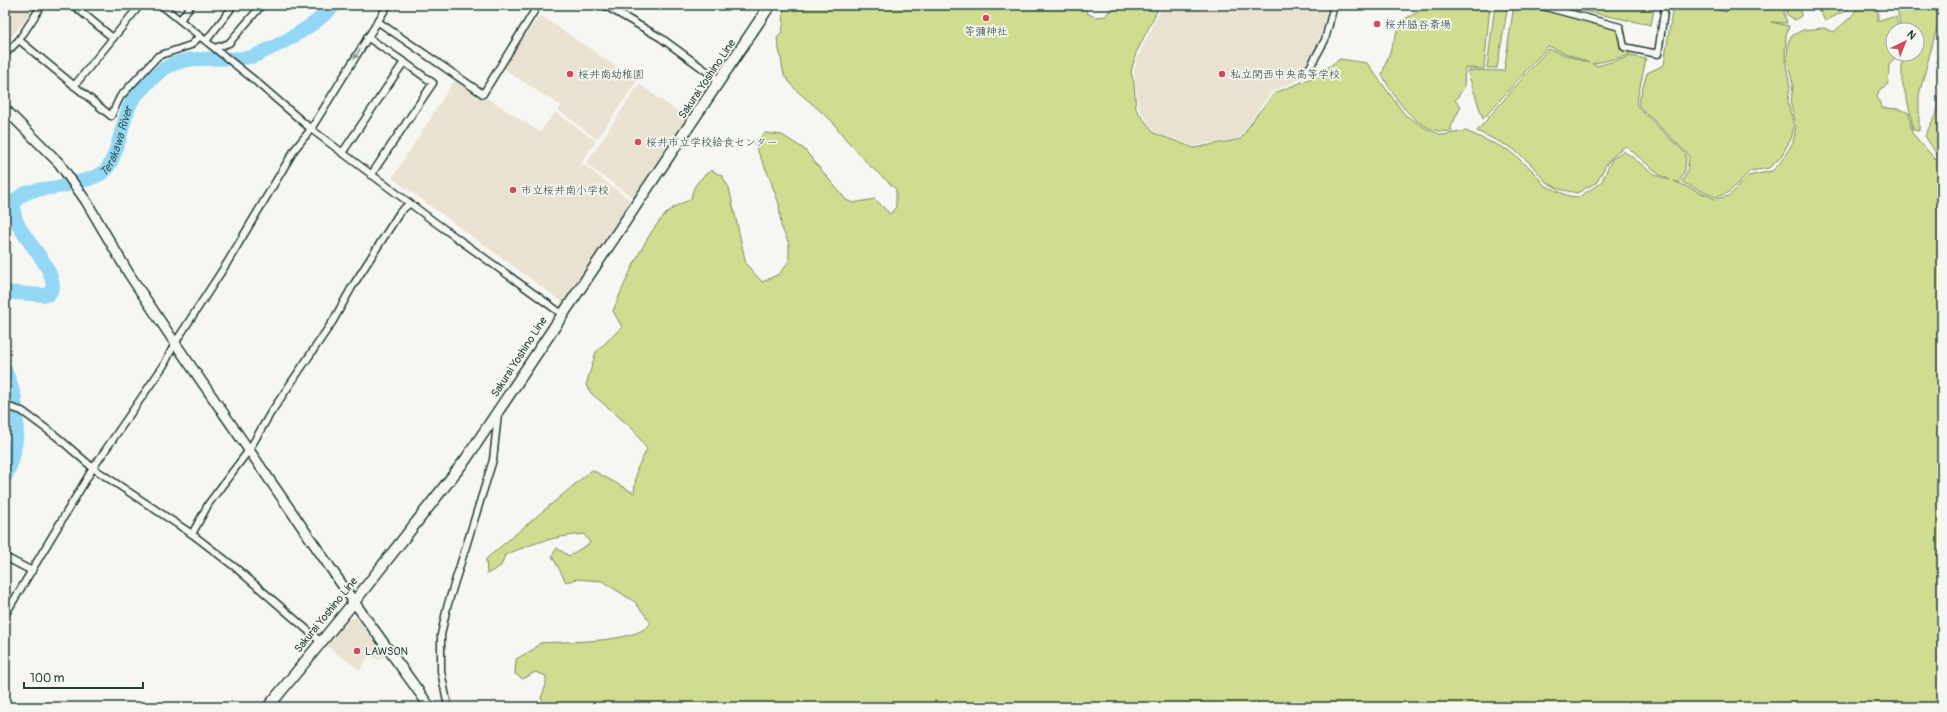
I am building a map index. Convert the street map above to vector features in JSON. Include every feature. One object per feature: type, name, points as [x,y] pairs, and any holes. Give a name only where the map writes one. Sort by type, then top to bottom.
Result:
[{"type":"main road","name":"Sakurai Yoshino Line","points":[[268,707],[320,641],[354,602],[466,459],[562,314],[572,303],[770,5]]},
{"type":"street","points":[[5,54],[19,40],[42,5]]},
{"type":"street","points":[[73,5],[113,38]]},
{"type":"street","points":[[74,86],[140,5]]},
{"type":"street","points":[[161,5],[342,153],[409,204],[562,314]]},
{"type":"street","points":[[180,20],[191,5]]},
{"type":"street","points":[[206,41],[230,10],[231,5]]},
{"type":"street","points":[[215,48],[229,43],[262,5]]},
{"type":"street","points":[[5,615],[93,468],[164,365],[175,344],[227,263],[295,149],[311,129],[388,5]]},
{"type":"street","points":[[377,21],[483,94],[538,5]]},
{"type":"street","points":[[604,5],[661,38],[720,81]]},
{"type":"street","points":[[1309,69],[1325,40],[1334,5]]},
{"type":"street","points":[[1538,5],[1620,27],[1624,46],[1658,54],[1665,5]]},
{"type":"street","points":[[19,40],[111,116],[120,97],[158,56],[191,45],[200,36]]},
{"type":"street","points":[[367,37],[433,83],[371,175]]},
{"type":"street","points":[[342,153],[404,62]]},
{"type":"street","points":[[5,109],[59,163],[86,201],[129,274],[175,344],[354,602],[430,707]]},
{"type":"street","points":[[192,534],[209,503],[249,450],[270,414],[334,321],[352,287],[400,212],[409,204]]},
{"type":"street","points":[[7,404],[22,411],[56,436],[93,468],[192,534],[236,568],[320,641]]},
{"type":"street","points":[[448,707],[441,671],[441,635],[447,607],[493,460],[498,411]]},
{"type":"street","points":[[5,557],[32,571]]},
{"type":"shaded area","points":[[5,5],[37,5],[5,45]]},
{"type":"shaded area","name":"私立関西中央高等学校","points":[[1163,5],[1330,5],[1307,76],[1271,92],[1239,138],[1194,146],[1155,132],[1138,107],[1134,71],[1138,56]]},
{"type":"shaded area","name":"桜井南幼稚園","points":[[540,15],[637,81],[597,139],[558,110],[561,106],[502,68]]},
{"type":"shaded area","name":"市立桜井南小学校","points":[[456,78],[540,132],[555,112],[596,141],[581,163],[633,202],[565,304],[392,178]]},
{"type":"shaded area","name":"桜井市立学校給食センター","points":[[639,84],[690,121],[636,200],[586,164]]},
{"type":"shaded area","points":[[347,618],[357,618],[385,655],[379,660],[369,655],[360,671],[326,645]]},
{"type":"green space","points":[[784,5],[1084,5],[1088,14],[1096,17],[1106,16],[1113,5],[1160,5],[1136,53],[1131,72],[1134,83],[1136,109],[1154,133],[1194,148],[1241,139],[1255,117],[1275,93],[1312,78],[1340,59],[1367,63],[1405,115],[1425,128],[1442,135],[1466,131],[1508,150],[1531,169],[1544,185],[1569,196],[1579,197],[1601,183],[1612,159],[1623,151],[1651,172],[1670,180],[1660,175],[1626,146],[1618,151],[1607,163],[1597,182],[1577,193],[1559,189],[1546,182],[1530,163],[1512,148],[1477,131],[1548,49],[1589,63],[1548,46],[1483,119],[1467,70],[1504,71],[1514,5],[1542,5],[1614,26],[1630,55],[1592,64],[1597,66],[1632,56],[1646,59],[1636,105],[1686,154],[1685,170],[1679,183],[1674,181],[1715,199],[1729,196],[1748,176],[1772,171],[1780,163],[1793,143],[1796,126],[1791,104],[1793,85],[1787,58],[1788,43],[1791,36],[1803,30],[1824,28],[1834,32],[1852,16],[1859,5],[1878,5],[1878,21],[1896,17],[1897,22],[1885,22],[1885,62],[1891,62],[1889,64],[1888,84],[1879,90],[1877,97],[1882,108],[1900,109],[1909,113],[1912,133],[1936,160],[1940,159],[1925,136],[1936,114],[1938,96],[1942,92],[1942,707],[547,707],[541,698],[546,685],[546,676],[535,672],[523,679],[515,674],[516,659],[534,649],[540,643],[616,638],[631,635],[643,630],[651,623],[635,602],[602,581],[577,579],[566,582],[552,556],[557,548],[569,556],[590,543],[584,534],[544,541],[505,555],[501,566],[487,574],[486,559],[592,470],[634,493],[637,469],[647,449],[633,429],[591,393],[586,385],[596,352],[622,327],[613,311],[636,260],[650,234],[665,215],[684,202],[691,200],[695,186],[700,179],[711,170],[722,176],[729,188],[746,264],[762,282],[779,274],[789,261],[789,244],[781,226],[779,204],[769,176],[754,143],[765,133],[782,135],[804,149],[846,200],[853,203],[875,199],[890,214],[896,207],[896,189],[869,165],[831,120],[796,90],[784,75],[777,38],[783,27]]},
{"type":"green space","points":[[1431,5],[1490,5],[1484,69],[1465,68],[1464,87],[1455,101],[1461,106],[1451,127],[1452,131],[1440,131],[1429,128],[1419,122],[1401,105],[1382,74],[1401,21]]},
{"type":"green space","points":[[1495,5],[1508,5],[1497,68],[1487,68]]},
{"type":"green space","points":[[1555,5],[1655,5],[1651,25]]},
{"type":"green space","points":[[1673,5],[1693,5],[1727,12],[1703,5],[1786,5],[1784,13],[1787,23],[1771,22],[1789,26],[1786,35],[1785,59],[1790,86],[1788,102],[1794,127],[1791,139],[1780,158],[1769,168],[1750,171],[1728,193],[1715,197],[1682,182],[1687,172],[1689,155],[1638,105],[1647,73],[1664,65]]},
{"type":"green space","points":[[1788,5],[1801,5],[1801,16],[1795,20],[1786,14]]},
{"type":"green space","points":[[1817,5],[1853,5],[1853,7],[1825,21]]},
{"type":"green space","points":[[1899,5],[1921,5],[1932,11],[1941,12],[1919,95],[1919,131],[1913,130],[1911,115],[1902,81],[1902,62],[1925,62],[1925,22],[1900,22],[1897,8]]},
{"type":"waterway","name":"Terakawa River","points":[[5,292],[43,295],[49,294],[53,287],[51,276],[46,266],[25,236],[15,217],[14,207],[16,201],[20,196],[34,190],[63,186],[82,181],[101,174],[107,169],[115,152],[125,118],[132,101],[162,70],[173,64],[195,59],[239,59],[255,56],[286,41],[320,19],[335,5]]},
{"type":"waterway","name":"Terakawa River","points":[[5,370],[14,396],[17,424],[14,452],[5,478]]},
{"type":"place","name":"等彌神社","points":[[986,18]]},
{"type":"place","name":"桜井脇谷斎場","points":[[1377,24]]},
{"type":"place","name":"桜井南幼稚園","points":[[570,74]]},
{"type":"place","name":"私立関西中央高等学校","points":[[1222,74]]},
{"type":"place","name":"桜井市立学校給食センター","points":[[638,142]]},
{"type":"place","name":"市立桜井南小学校","points":[[513,190]]},
{"type":"place","name":"LAWSON","points":[[357,651]]}]
